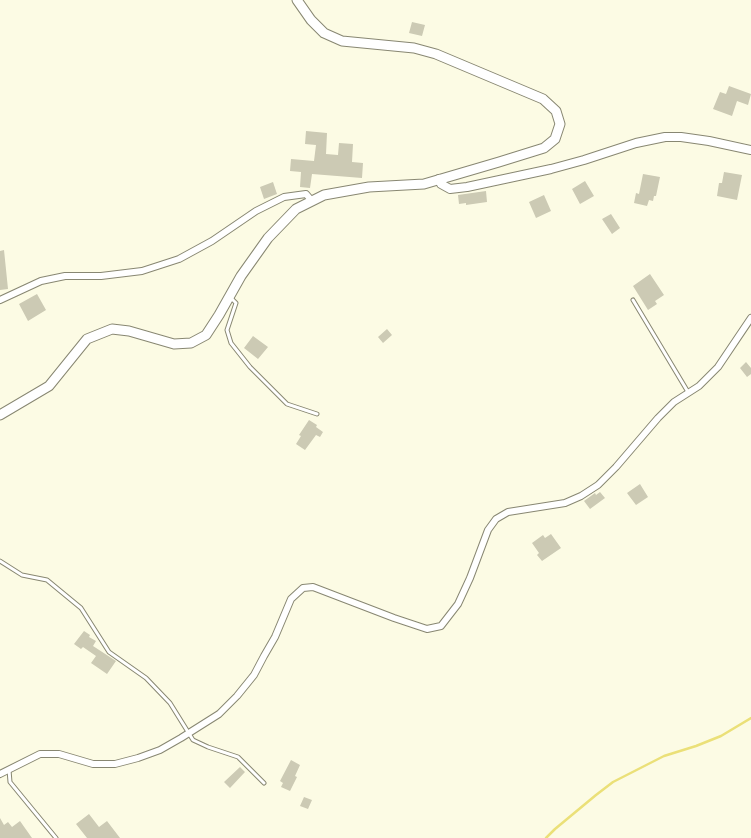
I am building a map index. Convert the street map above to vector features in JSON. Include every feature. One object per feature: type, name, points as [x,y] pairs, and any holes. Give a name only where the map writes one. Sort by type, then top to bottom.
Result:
[{"type":"main road","points":[[0,415],[49,386],[87,339],[112,329],[129,331],[174,344],[192,343],[206,334],[241,276],[268,238],[296,209],[324,195],[369,187],[424,184],[544,148],[555,139],[560,124],[556,110],[543,99],[497,78],[436,54],[414,48],[342,41],[324,33],[311,20],[297,0]]},
{"type":"street","points":[[439,179],[441,184],[450,189],[467,187],[551,169],[636,143],[665,137],[709,141],[751,150]]},
{"type":"street","points":[[0,300],[41,281],[65,276],[101,276],[142,271],[179,259],[212,240],[256,211],[284,198],[306,194],[312,201]]},
{"type":"street","points":[[0,774],[40,754],[59,754],[93,764],[115,764],[160,750],[189,733],[219,714],[250,680],[275,637],[291,599],[303,588],[313,587],[427,629],[441,626],[458,604],[470,578],[488,530],[496,520],[508,512],[565,503],[581,496],[598,485],[674,402],[699,386],[718,367],[751,318]]},
{"type":"lane","points":[[230,296],[236,303],[227,330],[231,343],[250,367],[287,404],[317,414]]},
{"type":"lane","points":[[632,300],[688,392]]},
{"type":"lane","points":[[0,561],[22,575],[47,580],[81,608],[109,652],[146,678],[170,703],[193,740],[208,748],[238,757],[264,782]]},
{"type":"lane","points":[[9,770],[10,782],[56,838]]},
{"type":"building","points":[[412,22],[425,25],[422,36],[409,33]]},
{"type":"building","points":[[729,86],[751,94],[748,105],[737,101],[732,116],[713,109],[720,92],[726,94]]},
{"type":"building","points":[[306,131],[327,133],[326,154],[338,155],[339,143],[353,144],[352,162],[363,163],[362,178],[312,174],[310,188],[300,187],[301,172],[290,171],[291,159],[314,161],[316,145],[305,144]]},
{"type":"building","points":[[724,172],[742,175],[737,200],[717,196],[719,183],[722,183]]},
{"type":"building","points":[[643,174],[660,177],[656,196],[654,196],[653,201],[649,200],[647,206],[634,203],[636,193],[639,194]]},
{"type":"building","points":[[585,181],[594,196],[580,204],[572,189]]},
{"type":"building","points":[[273,182],[277,194],[264,199],[260,187]]},
{"type":"building","points":[[486,191],[487,202],[466,205],[466,203],[459,204],[458,195]]},
{"type":"building","points":[[544,195],[551,211],[536,218],[529,202]]},
{"type":"building","points":[[611,214],[620,228],[612,234],[602,219]]},
{"type":"building","points":[[4,250],[8,289],[0,290],[0,251]]},
{"type":"building","points":[[650,274],[664,295],[655,301],[657,304],[648,310],[633,286]]},
{"type":"building","points":[[37,294],[46,310],[28,321],[19,304]]},
{"type":"building","points":[[387,329],[392,335],[383,343],[378,337]]},
{"type":"building","points":[[253,336],[268,347],[258,359],[244,348]]},
{"type":"building","points":[[746,362],[751,368],[751,374],[747,377],[740,368]]},
{"type":"building","points":[[309,420],[317,425],[316,427],[323,432],[320,437],[316,435],[305,450],[296,444],[301,436],[299,435]]},
{"type":"building","points":[[640,484],[648,497],[636,505],[627,493]]},
{"type":"building","points":[[600,492],[605,498],[590,509],[584,501],[595,493],[596,495]]},
{"type":"building","points":[[551,534],[561,548],[542,561],[537,555],[539,553],[532,543],[543,535],[545,538]]},
{"type":"building","points":[[84,631],[90,635],[89,637],[96,641],[93,646],[116,661],[107,674],[91,663],[96,656],[83,647],[81,649],[74,644]]},
{"type":"building","points":[[291,760],[300,765],[295,776],[297,777],[290,791],[281,787],[283,783],[280,781]]},
{"type":"building","points":[[240,767],[245,772],[230,788],[224,782]]},
{"type":"building","points":[[304,797],[312,800],[308,809],[300,806]]},
{"type":"building","points":[[89,814],[99,827],[107,821],[120,838],[87,838],[76,824]]},
{"type":"building","points":[[0,818],[4,825],[8,822],[12,827],[20,821],[32,838],[0,838]]},
{"type":"waterway","points":[[546,838],[613,782],[664,756],[721,736],[751,718]]}]
